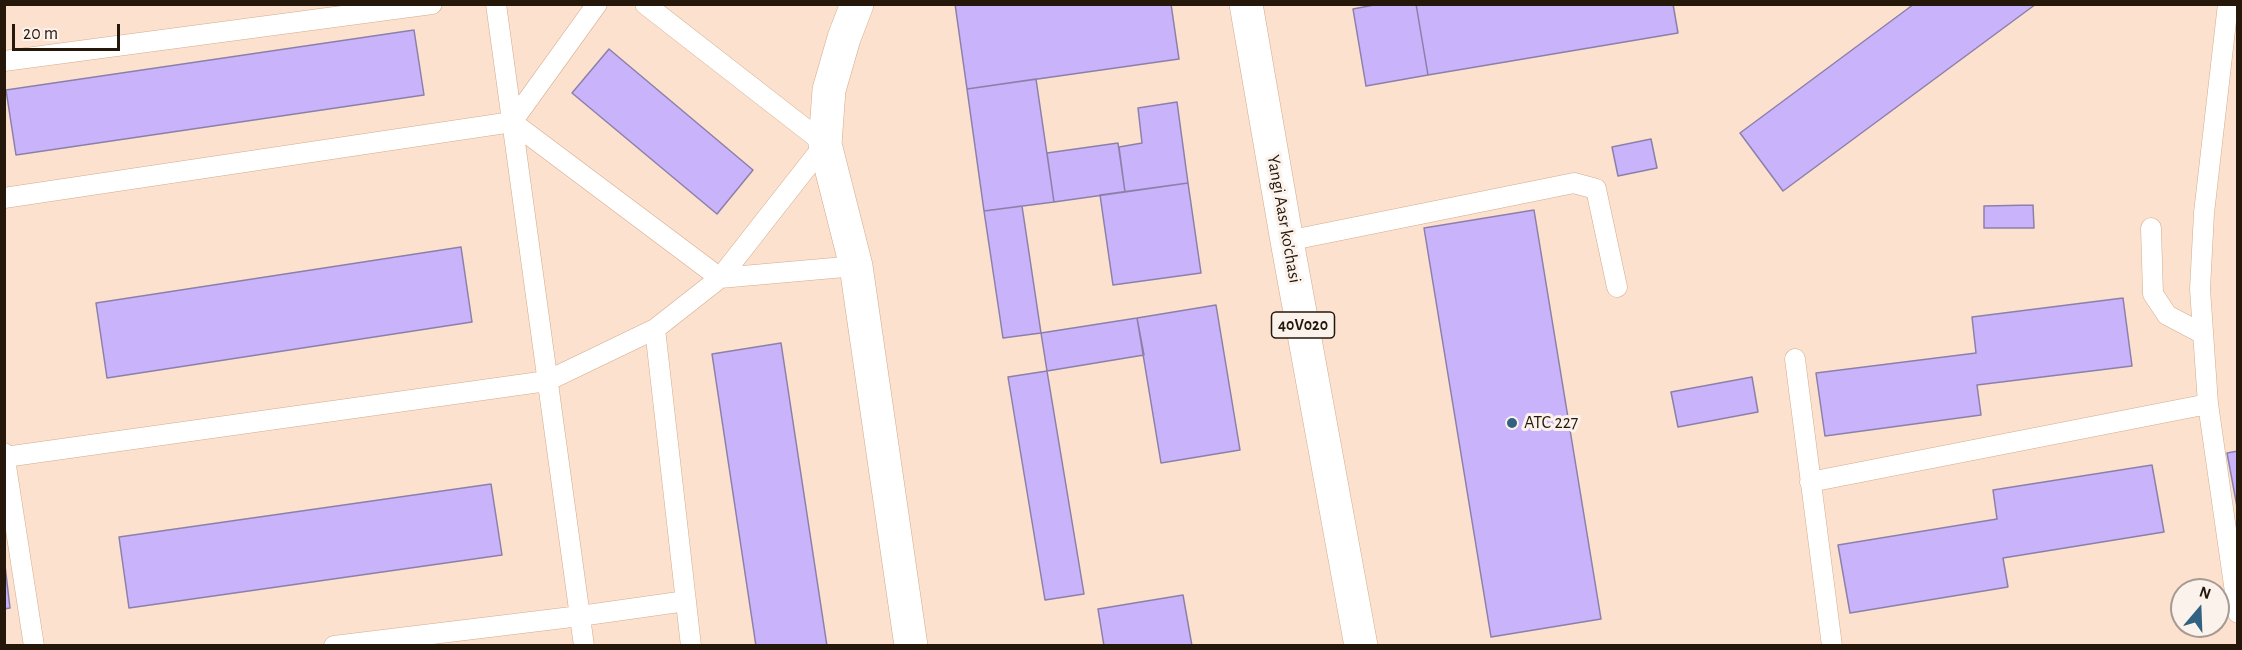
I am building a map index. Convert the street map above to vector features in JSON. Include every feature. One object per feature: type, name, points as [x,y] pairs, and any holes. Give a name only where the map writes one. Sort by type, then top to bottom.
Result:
[{"type":"street","points":[[857,4],[844,38],[829,90],[825,144],[856,266],[912,645]]},
{"type":"street","name":"Yangi Aasr ko'chasi","points":[[1246,4],[1361,645]]},
{"type":"lane","points":[[4,61],[432,4]]},
{"type":"lane","points":[[496,4],[584,645]]},
{"type":"lane","points":[[512,122],[597,4]]},
{"type":"lane","points":[[34,645],[5,455],[547,381],[655,329],[720,278],[825,144],[645,4]]},
{"type":"lane","points":[[2228,4],[2204,213],[2200,289],[2208,404],[2238,613]]},
{"type":"lane","points":[[4,198],[512,122],[720,278],[856,266]]},
{"type":"lane","points":[[1287,241],[1574,183],[1596,189],[1617,287]]},
{"type":"lane","points":[[2151,228],[2152,294],[2167,315],[2203,334]]},
{"type":"lane","points":[[655,329],[691,645]]},
{"type":"lane","points":[[1794,359],[1832,645]]},
{"type":"lane","points":[[1810,482],[2208,404]]},
{"type":"lane","points":[[334,645],[686,601]]},
{"type":"building","points":[[955,4],[1171,4],[1179,59],[967,89]]},
{"type":"building","points":[[1379,4],[1416,4],[1428,75],[1366,86],[1353,9]]},
{"type":"building","points":[[1416,4],[1673,4],[1678,33],[1428,75]]},
{"type":"building","points":[[1914,4],[2036,4],[1783,191],[1740,133]]},
{"type":"building","points":[[414,30],[424,95],[16,155],[6,90]]},
{"type":"building","points":[[609,49],[753,170],[717,214],[572,93]]},
{"type":"building","points":[[1036,79],[1054,202],[984,211],[967,89]]},
{"type":"building","points":[[1177,102],[1188,183],[1125,192],[1119,147],[1142,143],[1138,108]]},
{"type":"building","points":[[1651,139],[1657,168],[1618,176],[1612,147]]},
{"type":"building","points":[[1118,143],[1125,192],[1054,202],[1047,153]]},
{"type":"building","points":[[1188,183],[1201,273],[1113,285],[1100,195]]},
{"type":"building","points":[[2033,205],[2034,228],[1984,228],[1984,206]]},
{"type":"building","points":[[1022,206],[1041,333],[1003,338],[984,211]]},
{"type":"building","name":"АТС 227","points":[[1534,210],[1601,619],[1491,637],[1424,228]]},
{"type":"building","points":[[461,247],[472,322],[107,378],[96,303]]},
{"type":"building","points":[[2123,298],[2132,366],[1977,385],[1981,415],[1825,436],[1816,373],[1976,353],[1972,317]]},
{"type":"building","points":[[1216,305],[1240,450],[1161,463],[1137,318]]},
{"type":"building","points":[[1137,318],[1144,355],[1047,371],[1041,333]]},
{"type":"building","points":[[781,343],[827,646],[756,646],[712,354]]},
{"type":"building","points":[[1047,371],[1084,594],[1045,600],[1008,377]]},
{"type":"building","points":[[1752,377],[1758,412],[1678,427],[1671,392]]},
{"type":"building","points":[[2238,451],[2238,512],[2227,453]]},
{"type":"building","points":[[2152,465],[2164,532],[2003,558],[2008,587],[1850,613],[1838,545],[1997,519],[1993,490]]},
{"type":"building","points":[[491,484],[502,555],[129,608],[119,537]]},
{"type":"building","points":[[4,557],[10,608],[4,609]]},
{"type":"building","points":[[1183,595],[1192,646],[1104,646],[1098,609]]},
{"type":"place","name":"АТС 227","points":[[1512,423]]}]
